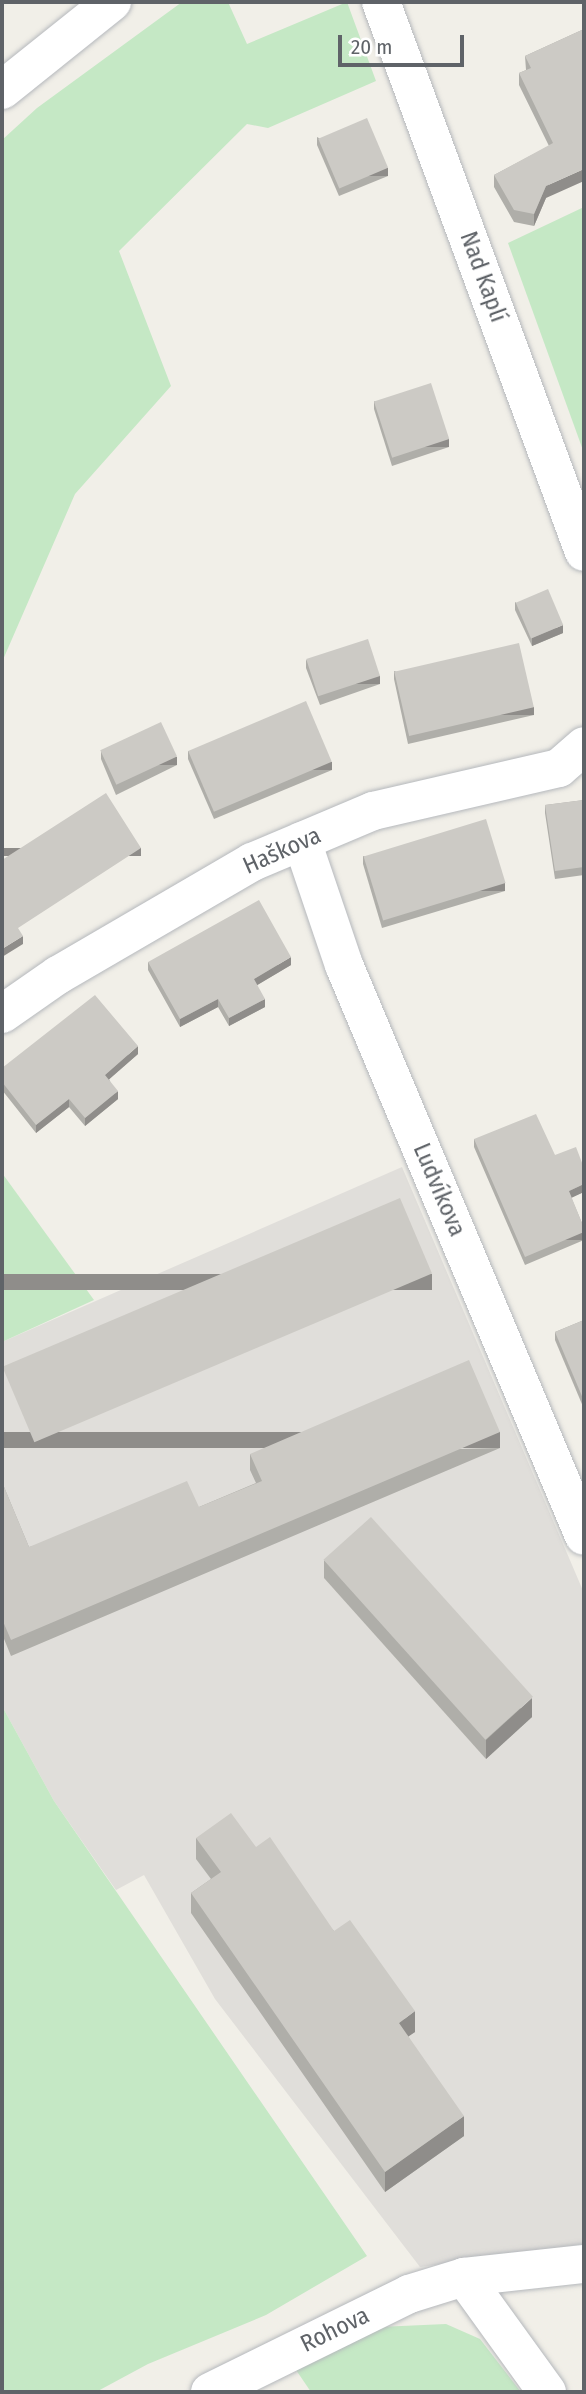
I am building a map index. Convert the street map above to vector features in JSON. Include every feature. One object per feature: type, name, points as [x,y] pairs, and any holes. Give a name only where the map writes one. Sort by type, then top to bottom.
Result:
[{"type":"street","points":[[2,90],[112,2]]},
{"type":"street","name":"Nad Kaplí","points":[[381,2],[584,552]]},
{"type":"street","name":"Haškova","points":[[2,1014],[58,975],[252,862],[373,811],[559,768],[584,746]]},
{"type":"street","name":"Ludvíkova","points":[[302,841],[344,965],[584,1536]]},
{"type":"street","points":[[547,2392],[464,2277],[584,2264]]},
{"type":"street","name":"Rohova","points":[[211,2392],[409,2294],[464,2277]]},
{"type":"shaded area","points":[[402,1167],[584,1593],[584,2244],[420,2267],[215,1999],[144,1875],[116,1890],[54,1801],[2,1706],[2,1342]]},
{"type":"green space","points":[[182,2],[228,2],[247,44],[347,2],[376,81],[268,128],[247,124],[119,251],[171,386],[75,494],[2,662],[2,140],[37,108]]},
{"type":"green space","points":[[584,207],[584,453],[508,243]]},
{"type":"green space","points":[[2,1173],[94,1300],[2,1342]]},
{"type":"green space","points":[[2,1706],[54,1801],[367,2256],[266,2315],[148,2364],[96,2392],[2,2392]]},
{"type":"green space","points":[[446,2324],[480,2339],[521,2392],[311,2392],[294,2367],[379,2327]]},
{"type":"building","points":[[584,29],[584,169],[546,186],[534,214],[514,210],[494,175],[553,143],[519,73],[531,68],[525,56]]},
{"type":"building","points":[[367,118],[388,168],[339,188],[318,139]]},
{"type":"building","points":[[431,383],[449,439],[392,458],[374,402]]},
{"type":"building","points":[[548,589],[563,625],[531,639],[516,603]]},
{"type":"building","points":[[368,639],[380,676],[318,696],[306,659]]},
{"type":"building","points":[[519,643],[534,707],[409,736],[394,672]]},
{"type":"building","points":[[306,701],[332,762],[214,812],[188,751]]},
{"type":"building","points":[[161,722],[177,756],[116,785],[100,750]]},
{"type":"building","points":[[106,793],[141,848],[18,928],[23,936],[2,949],[2,860]]},
{"type":"building","points":[[584,800],[584,867],[555,871],[545,805]]},
{"type":"building","points":[[486,819],[506,883],[383,920],[364,856]]},
{"type":"building","points":[[259,900],[291,957],[254,979],[265,999],[229,1018],[218,999],[180,1019],[148,962]]},
{"type":"building","points":[[95,995],[138,1046],[105,1075],[118,1091],[85,1118],[69,1099],[36,1125],[2,1082],[2,1068]]},
{"type":"building","points":[[536,1114],[555,1155],[576,1147],[584,1168],[584,1184],[569,1191],[584,1232],[525,1257],[474,1139]]},
{"type":"building","points":[[400,1198],[432,1273],[34,1442],[2,1367]]},
{"type":"building","points":[[584,1320],[584,1401],[555,1332]]},
{"type":"building","points":[[469,1360],[500,1432],[11,1640],[2,1619],[2,1482],[29,1547],[187,1481],[199,1507],[262,1481],[250,1454]]},
{"type":"building","points":[[371,1517],[533,1697],[485,1740],[323,1560]]},
{"type":"building","points":[[231,1813],[256,1847],[270,1837],[334,1931],[350,1920],[415,2011],[399,2023],[464,2116],[385,2172],[191,1893],[221,1872],[196,1838]]}]
